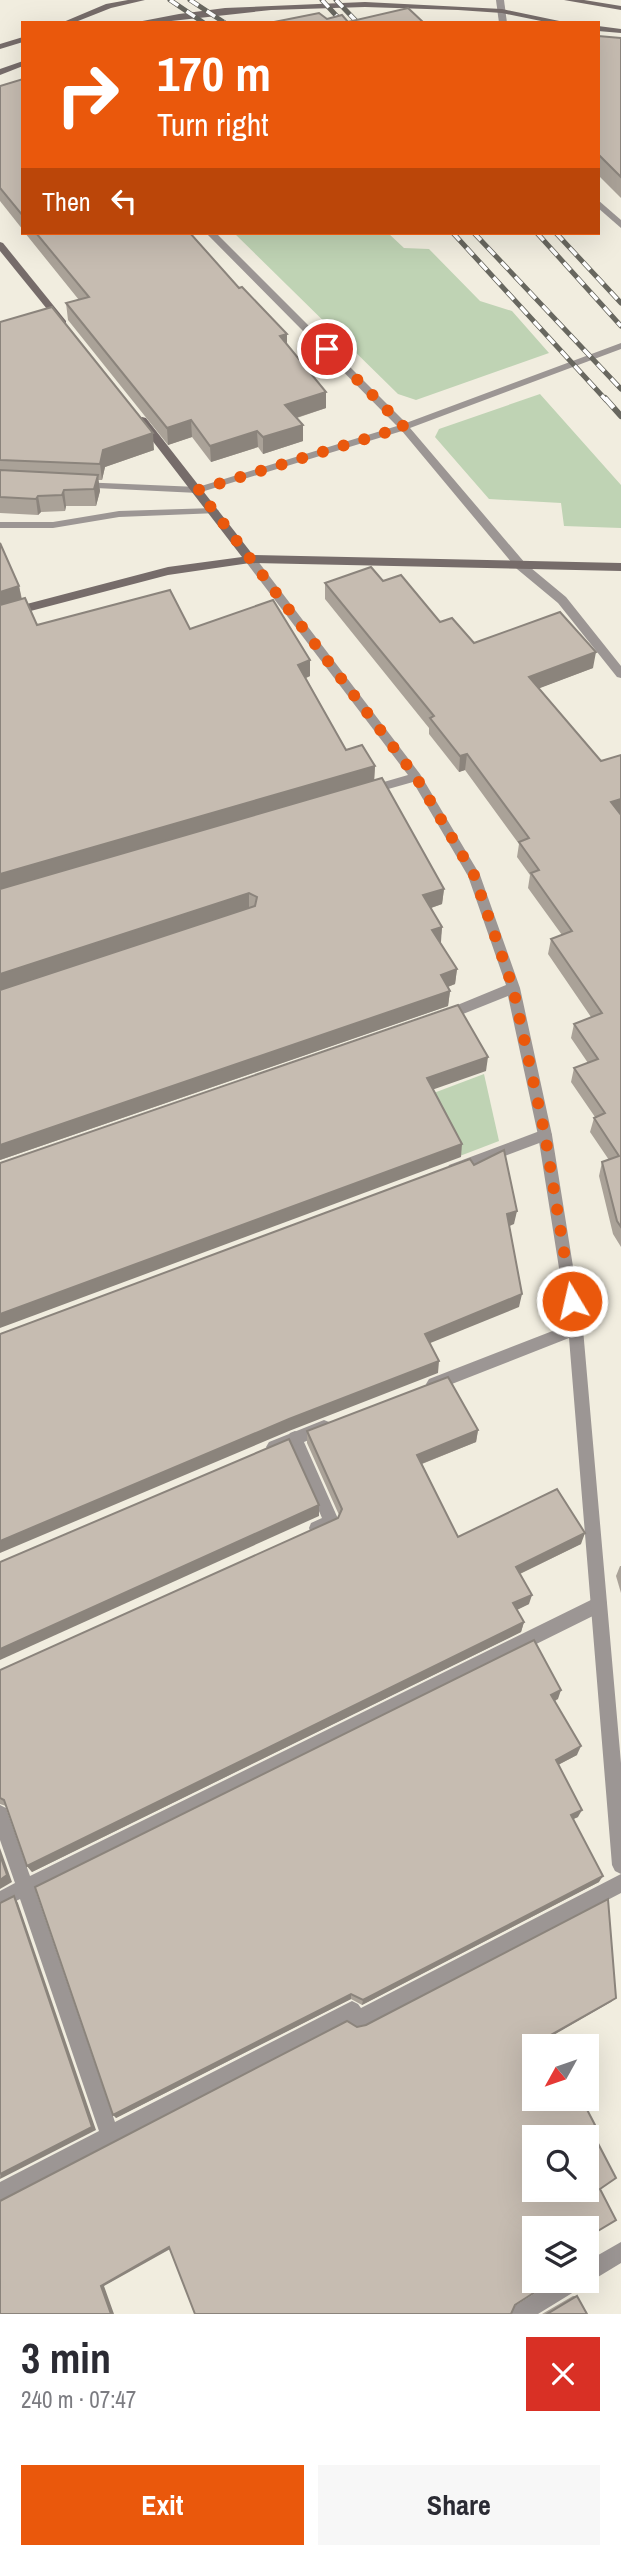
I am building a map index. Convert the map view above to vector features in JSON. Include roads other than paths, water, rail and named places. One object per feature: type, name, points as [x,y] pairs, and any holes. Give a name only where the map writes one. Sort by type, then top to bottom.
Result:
[{"type":"street","points":[[71,21],[141,0]]},
{"type":"street","points":[[500,0],[503,21]]},
{"type":"street","points":[[568,0],[621,8]]},
{"type":"street","points":[[150,21],[193,15],[370,3],[503,11],[555,21]]},
{"type":"street","points":[[600,28],[621,31]]},
{"type":"street","points":[[0,47],[21,40]]},
{"type":"street","points":[[0,72],[21,64]]},
{"type":"street","points":[[600,205],[621,225]]},
{"type":"street","points":[[213,235],[404,427],[520,566],[562,600],[621,674]]},
{"type":"street","points":[[0,245],[69,330]]},
{"type":"street","points":[[68,484],[198,490],[404,427],[621,346]]},
{"type":"street","points":[[138,416],[198,490],[416,777],[474,875],[513,988],[545,1135],[576,1329],[620,1824],[621,1865]]},
{"type":"street","points":[[0,525],[53,525],[119,514],[214,512]]},
{"type":"street","points":[[0,615],[168,571],[250,559],[621,567]]},
{"type":"street","points":[[353,796],[416,777]]},
{"type":"street","points":[[432,1020],[484,1002],[513,988]]},
{"type":"street","points":[[444,1173],[545,1135]]},
{"type":"street","points":[[423,1389],[576,1329]]},
{"type":"street","points":[[256,1455],[333,1423]]},
{"type":"street","points":[[295,1438],[331,1521],[307,1533]]},
{"type":"street","points":[[0,1900],[599,1604]]},
{"type":"street","points":[[0,1814],[110,2135]]},
{"type":"street","points":[[0,2192],[352,2010],[357,2020],[621,1883]]},
{"type":"street","points":[[599,2265],[621,2252]]},
{"type":"street","points":[[520,2314],[554,2293]]},
{"type":"railway","points":[[170,0],[201,21]]},
{"type":"railway","points":[[190,0],[222,21]]},
{"type":"railway","points":[[322,0],[341,21]]},
{"type":"railway","points":[[336,0],[356,21]]},
{"type":"railway","points":[[455,235],[606,400]]},
{"type":"railway","points":[[476,235],[621,389]]},
{"type":"railway","points":[[539,235],[621,326]]},
{"type":"railway","points":[[558,235],[621,303]]},
{"type":"railway","points":[[605,398],[621,416]]}]
